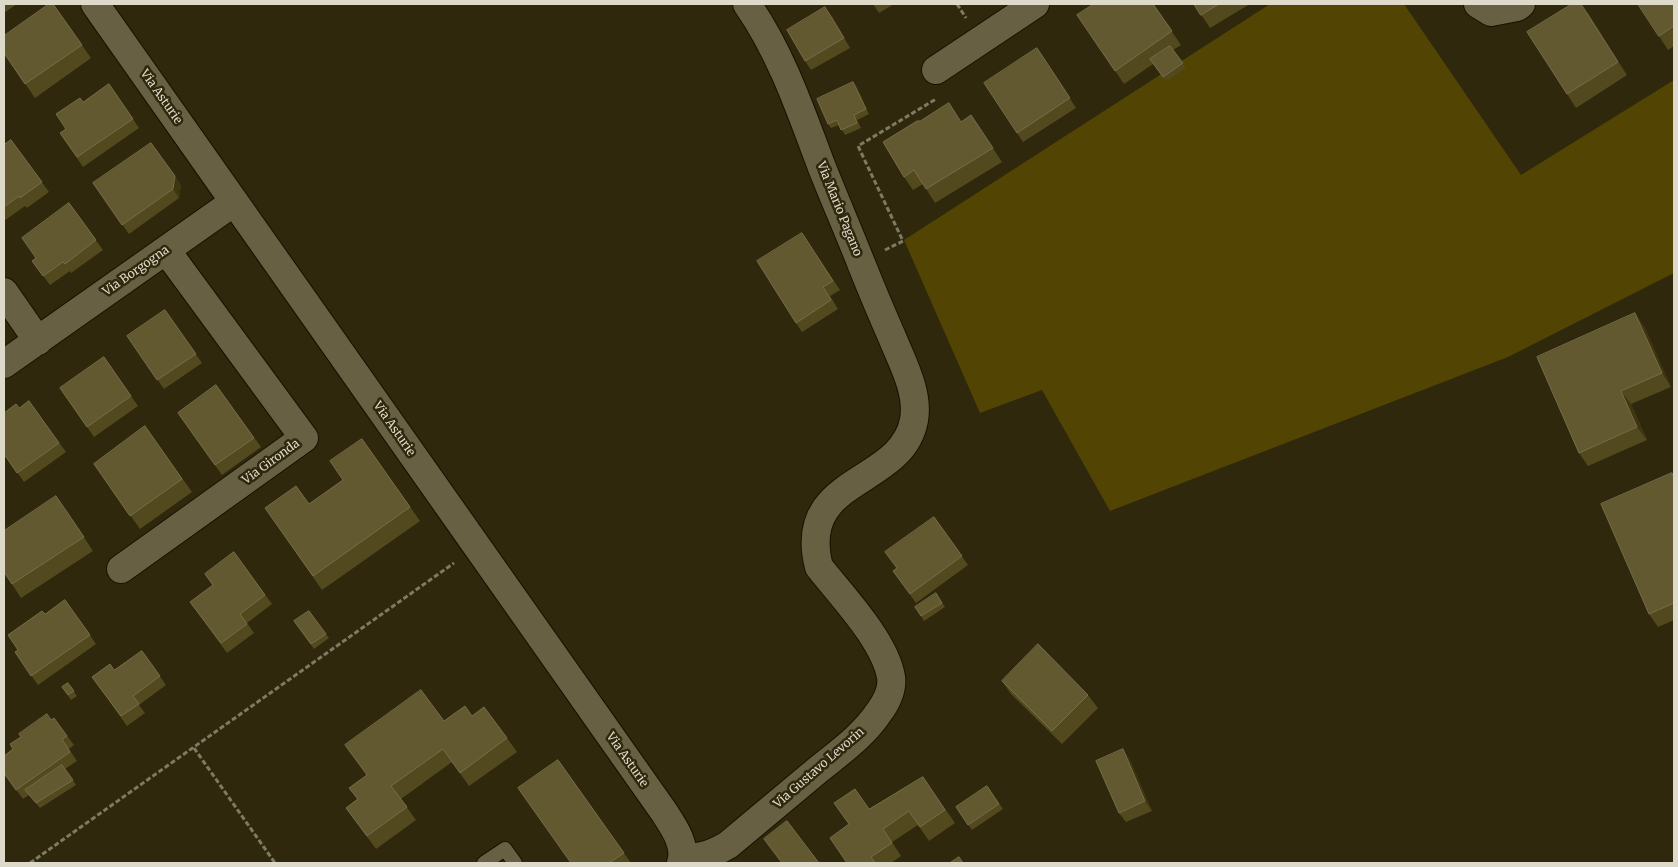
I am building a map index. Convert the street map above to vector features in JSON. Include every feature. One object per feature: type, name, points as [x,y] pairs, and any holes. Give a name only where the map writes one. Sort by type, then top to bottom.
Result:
[{"type":"street","name":"Via Asturie","points":[[95,4],[664,812],[681,842],[682,861]]},
{"type":"street","name":"Via Mario Pagano","points":[[747,4],[762,26],[789,80],[860,262],[905,368],[914,406],[914,419]]},
{"type":"street","points":[[939,82],[1035,4]]},
{"type":"street","points":[[1478,4],[1491,12],[1521,4]]},
{"type":"street","name":"Via Borgogna","points":[[4,364],[234,202]]},
{"type":"street","name":"Via Gironda","points":[[121,570],[304,438],[166,250]]},
{"type":"street","points":[[4,292],[38,341]]},
{"type":"street","name":"Via Gustavo Levorin","points":[[682,861],[714,853],[728,845],[845,747],[880,712],[890,692],[892,680],[883,652],[873,636],[819,567],[814,536],[820,518],[828,505],[840,494],[898,452],[911,431],[914,419]]},
{"type":"lane","points":[[484,863],[505,848],[515,863]]},
{"type":"path","points":[[860,262],[903,241],[858,146],[939,82]]},
{"type":"path","points":[[30,863],[477,547]]},
{"type":"path","points":[[194,748],[275,863]]},
{"type":"shaded area","points":[[1270,4],[1404,4],[1521,175],[1674,80],[1674,273],[1508,357],[1110,511],[1042,390],[980,413],[904,240]]},
{"type":"building","points":[[49,4],[53,4],[82,45],[25,84],[4,53],[4,36]]},
{"type":"building","points":[[1094,4],[1153,4],[1172,31],[1115,71],[1077,15]]},
{"type":"building","points":[[1194,4],[1219,4],[1201,15]]},
{"type":"building","points":[[1572,4],[1581,4],[1618,62],[1567,94],[1527,32]]},
{"type":"building","points":[[1638,4],[1674,4],[1674,26],[1659,36]]},
{"type":"building","points":[[825,7],[844,38],[805,61],[787,30]]},
{"type":"building","points":[[1170,46],[1183,63],[1163,77],[1150,59]]},
{"type":"building","points":[[1037,48],[1070,98],[1017,133],[984,83]]},
{"type":"building","points":[[853,82],[866,109],[854,115],[857,123],[841,130],[837,120],[828,124],[817,99]]},
{"type":"building","points":[[109,84],[133,119],[77,157],[60,133],[66,129],[56,114],[80,98],[83,102]]},
{"type":"building","points":[[949,103],[961,122],[971,115],[993,148],[926,189],[914,170],[904,177],[883,142]]},
{"type":"building","points":[[11,140],[42,182],[4,207],[4,145]]},
{"type":"building","points":[[151,143],[175,176],[173,189],[122,225],[93,183]]},
{"type":"building","points":[[69,203],[96,240],[65,264],[63,262],[43,276],[32,261],[36,258],[22,238]]},
{"type":"building","points":[[802,233],[833,281],[823,287],[831,300],[796,323],[757,261]]},
{"type":"building","points":[[165,310],[196,354],[157,380],[127,336]]},
{"type":"building","points":[[1635,313],[1662,373],[1621,391],[1637,427],[1579,453],[1537,357]]},
{"type":"building","points":[[104,357],[131,396],[87,427],[60,388]]},
{"type":"building","points":[[216,385],[254,438],[215,465],[178,413]]},
{"type":"building","points":[[29,401],[59,443],[17,473],[4,454],[4,413],[16,404],[19,408]]},
{"type":"building","points":[[145,426],[182,479],[130,516],[94,464]]},
{"type":"building","points":[[362,439],[410,507],[313,576],[265,508],[296,486],[309,504],[343,480],[330,461]]},
{"type":"building","points":[[1672,473],[1674,478],[1674,603],[1649,614],[1601,504]]},
{"type":"building","points":[[56,496],[84,537],[12,584],[4,572],[4,531]]},
{"type":"building","points":[[934,517],[962,556],[910,594],[893,571],[897,568],[885,552]]},
{"type":"building","points":[[234,552],[265,595],[240,614],[247,624],[221,643],[190,602],[213,585],[205,574]]},
{"type":"building","points":[[936,593],[942,603],[921,616],[915,607]]},
{"type":"building","points":[[65,600],[90,635],[31,676],[15,652],[18,650],[8,635],[42,611],[45,614]]},
{"type":"building","points":[[309,611],[326,634],[311,644],[294,621]]},
{"type":"building","points":[[1038,644],[1088,695],[1052,731],[1002,681]]},
{"type":"building","points":[[142,651],[160,676],[133,696],[139,704],[121,716],[92,677],[110,664],[114,670]]},
{"type":"building","points":[[68,683],[74,691],[68,695],[62,687]]},
{"type":"building","points":[[421,690],[444,721],[465,706],[472,716],[484,707],[507,738],[460,773],[443,749],[391,786],[407,807],[367,836],[346,808],[358,799],[349,788],[367,775],[345,745]]},
{"type":"building","points":[[47,714],[51,720],[54,718],[67,736],[62,739],[70,752],[16,790],[4,773],[4,756],[13,749],[10,744],[21,737],[19,734]]},
{"type":"building","points":[[1123,749],[1145,801],[1119,813],[1096,761]]},
{"type":"building","points":[[558,760],[624,853],[609,863],[571,863],[518,788]]},
{"type":"building","points":[[62,765],[73,780],[36,803],[25,790]]},
{"type":"building","points":[[923,777],[945,810],[920,827],[909,811],[883,829],[892,843],[871,857],[875,863],[847,863],[830,838],[849,824],[834,803],[855,789],[869,809]]},
{"type":"building","points":[[987,786],[999,804],[968,825],[956,807]]},
{"type":"building","points":[[787,821],[819,863],[782,863],[764,839]]},
{"type":"building","points":[[959,857],[963,863],[950,863]]}]
